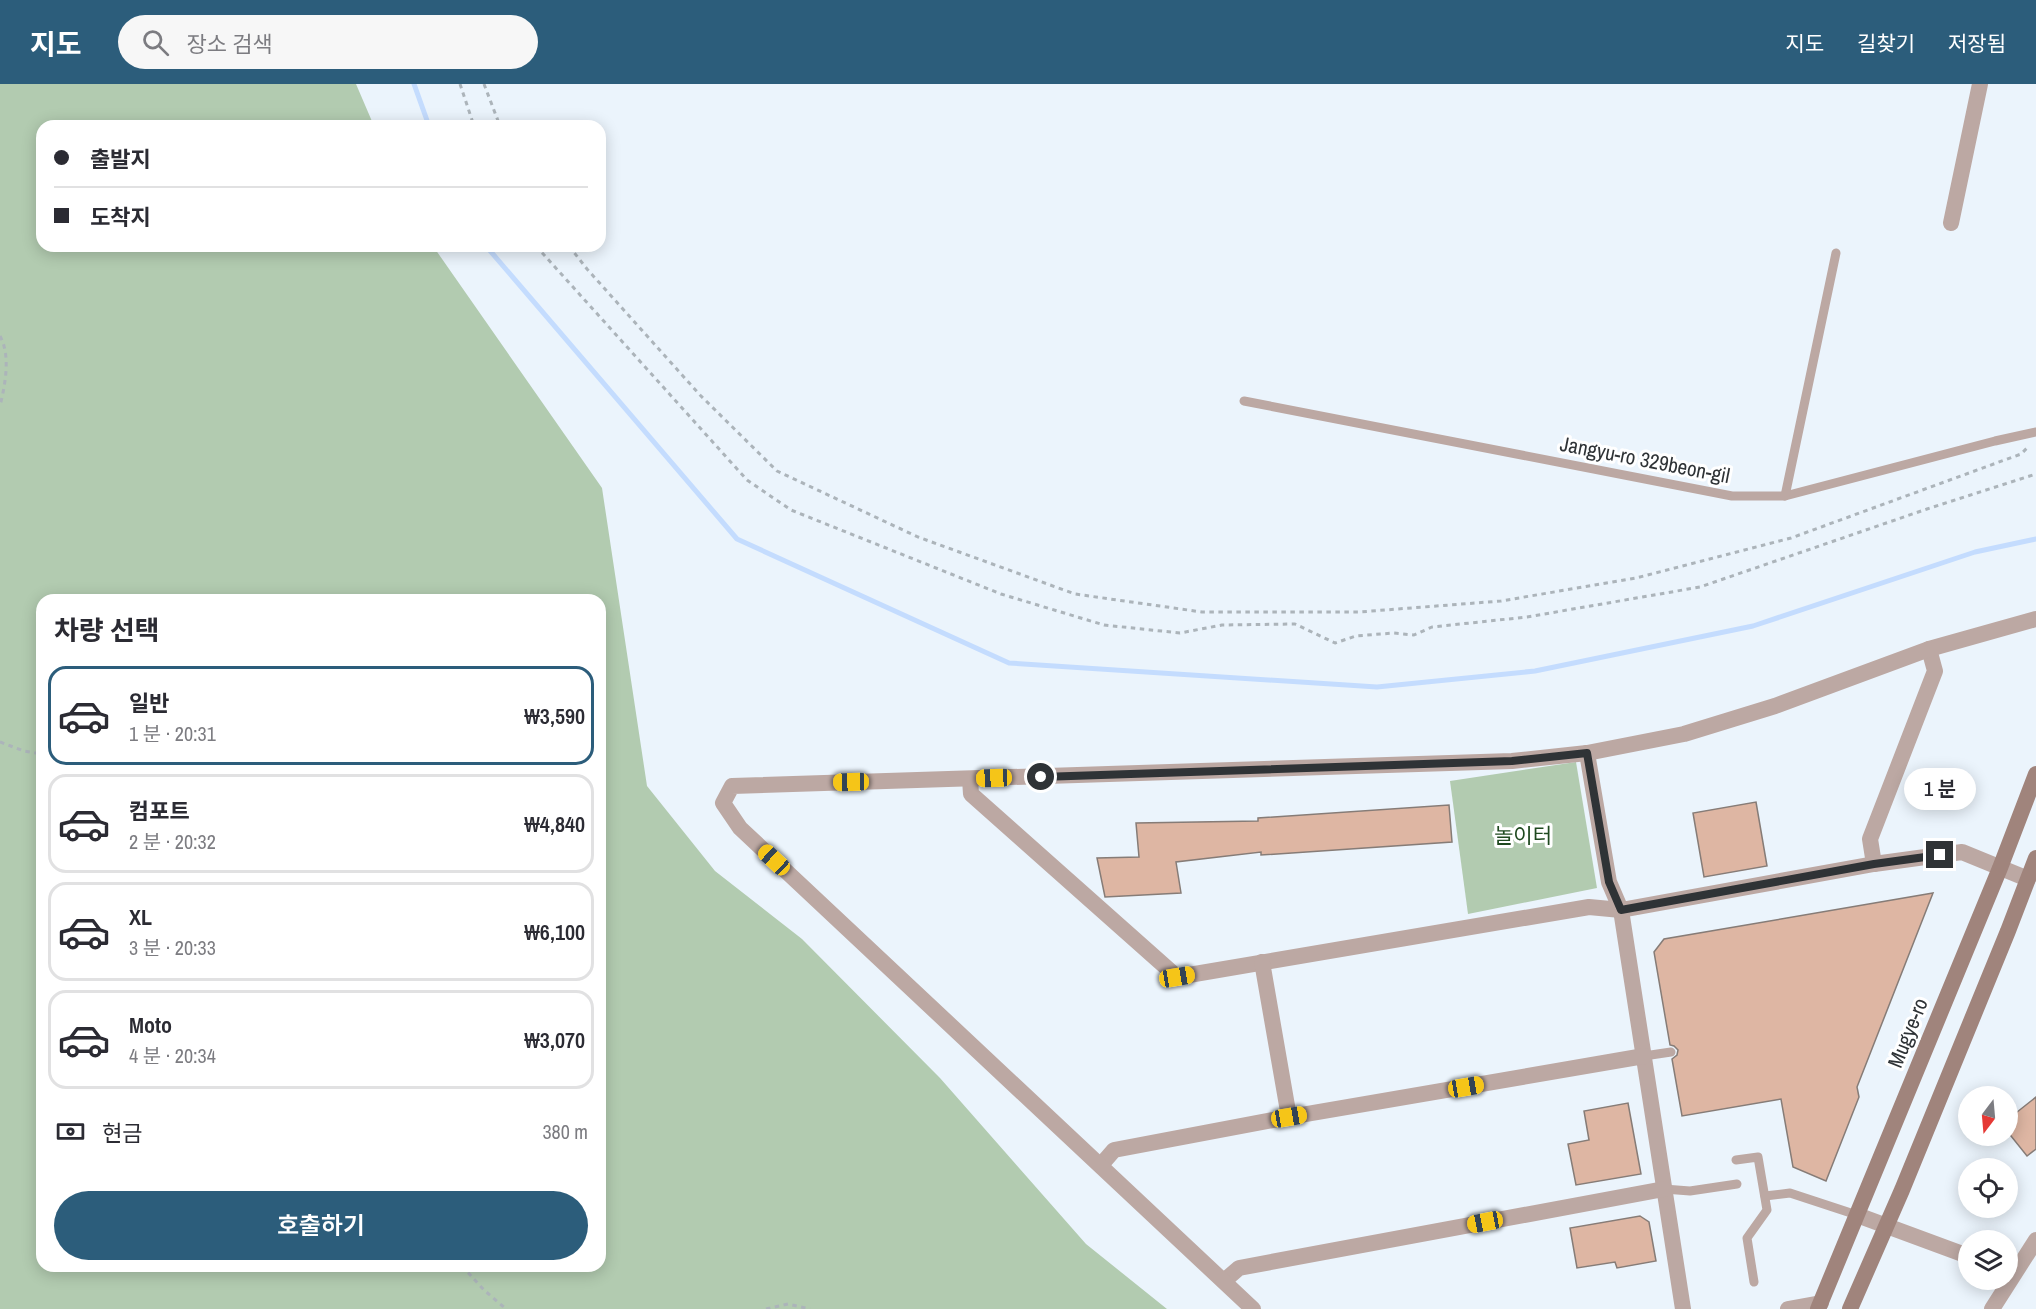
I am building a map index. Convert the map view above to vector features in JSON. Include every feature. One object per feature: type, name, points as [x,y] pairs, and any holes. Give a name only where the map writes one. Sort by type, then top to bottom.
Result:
[{"type":"main road","name":"Mugye-ro","points":[[1820,1306],[2000,868],[2036,774]]},
{"type":"main road","points":[[1850,1309],[2032,881],[2036,858]]},
{"type":"street","points":[[1951,223],[1980,84]]},
{"type":"street","points":[[1253,1309],[740,828],[723,803],[732,786],[1512,761],[1587,753],[1684,734],[1775,706],[1929,650],[2036,619]]},
{"type":"street","points":[[1874,864],[1870,839],[1935,671],[1929,650]]},
{"type":"street","points":[[1587,753],[1609,882],[1621,910],[1683,1309]]},
{"type":"street","points":[[970,779],[971,794],[1177,977],[1589,907],[1621,910],[1874,864],[1962,852],[2032,881]]},
{"type":"street","points":[[1262,962],[1289,1117]]},
{"type":"street","points":[[1101,1165],[1114,1150],[1289,1117],[1644,1056]]},
{"type":"street","points":[[1224,1281],[1239,1268],[1664,1189]]},
{"type":"street","points":[[1857,1215],[1958,1252]]},
{"type":"street","points":[[2018,1262],[2036,1240]]},
{"type":"street","points":[[1992,1309],[2002,1290]]},
{"type":"street","points":[[1788,1309],[1820,1306]]},
{"type":"lane","points":[[1785,496],[1836,253]]},
{"type":"lane","name":"Jangyu-ro 329beon-gil","points":[[1244,401],[1732,496],[1785,496],[2036,432]]},
{"type":"lane","points":[[1644,1056],[1671,1052]]},
{"type":"lane","points":[[1736,1160],[1758,1157],[1765,1196],[1767,1210],[1747,1238],[1754,1282]]},
{"type":"lane","points":[[1664,1189],[1690,1191],[1737,1184]]},
{"type":"lane","points":[[1765,1196],[1790,1193],[1857,1215]]},
{"type":"path","points":[[460,84],[472,120]]},
{"type":"path","points":[[484,84],[498,120]]},
{"type":"path","points":[[541,252],[747,480],[791,510],[1001,594],[1104,625],[1180,633],[1222,625],[1294,624],[1335,643],[1356,636],[1393,633],[1414,635],[1432,627],[1536,616],[1700,587],[2036,474]]},
{"type":"path","points":[[573,252],[700,395],[777,471],[918,537],[1075,594],[1202,612],[1359,612],[1501,601],[1636,578],[1791,538],[2021,453],[2029,447]]},
{"type":"path","points":[[0,336],[6,360],[0,406]]},
{"type":"path","points":[[0,742],[36,753]]},
{"type":"path","points":[[468,1272],[506,1309]]},
{"type":"path","points":[[766,1309],[788,1304],[810,1309]]},
{"type":"green space","points":[[0,84],[356,84],[371,120],[36,120],[36,252],[437,252],[602,488],[647,786],[715,871],[802,939],[940,1078],[1086,1244],[1167,1309],[0,1309]]},
{"type":"green space","name":"놀이터","points":[[1576,762],[1597,888],[1468,914],[1450,781]]},
{"type":"building","points":[[1756,802],[1767,866],[1704,877],[1693,813]]},
{"type":"building","points":[[1449,805],[1452,842],[1261,855],[1261,852],[1176,862],[1181,893],[1105,897],[1097,858],[1139,857],[1136,823],[1258,821],[1258,818]]},
{"type":"building","points":[[1933,893],[1857,1087],[1859,1097],[1826,1181],[1793,1167],[1781,1099],[1682,1116],[1672,1059],[1677,1055],[1678,1050],[1670,1045],[1654,952],[1664,939]]},
{"type":"building","points":[[2036,1097],[2036,1149],[2027,1156],[2018,1145],[2018,1111]]},
{"type":"building","points":[[1628,1103],[1641,1174],[1576,1185],[1568,1144],[1589,1140],[1584,1111]]},
{"type":"building","points":[[1640,1216],[1649,1222],[1656,1261],[1617,1268],[1615,1262],[1577,1268],[1570,1228]]},
{"type":"waterway","points":[[414,84],[427,120]]},
{"type":"waterway","points":[[491,252],[737,539],[1009,663],[1377,687],[1535,671],[1753,626],[1975,552],[2036,539]]},
{"type":"route","points":[[1041,777],[1512,761],[1587,753],[1609,882],[1621,910],[1874,864],[1940,855]]}]
